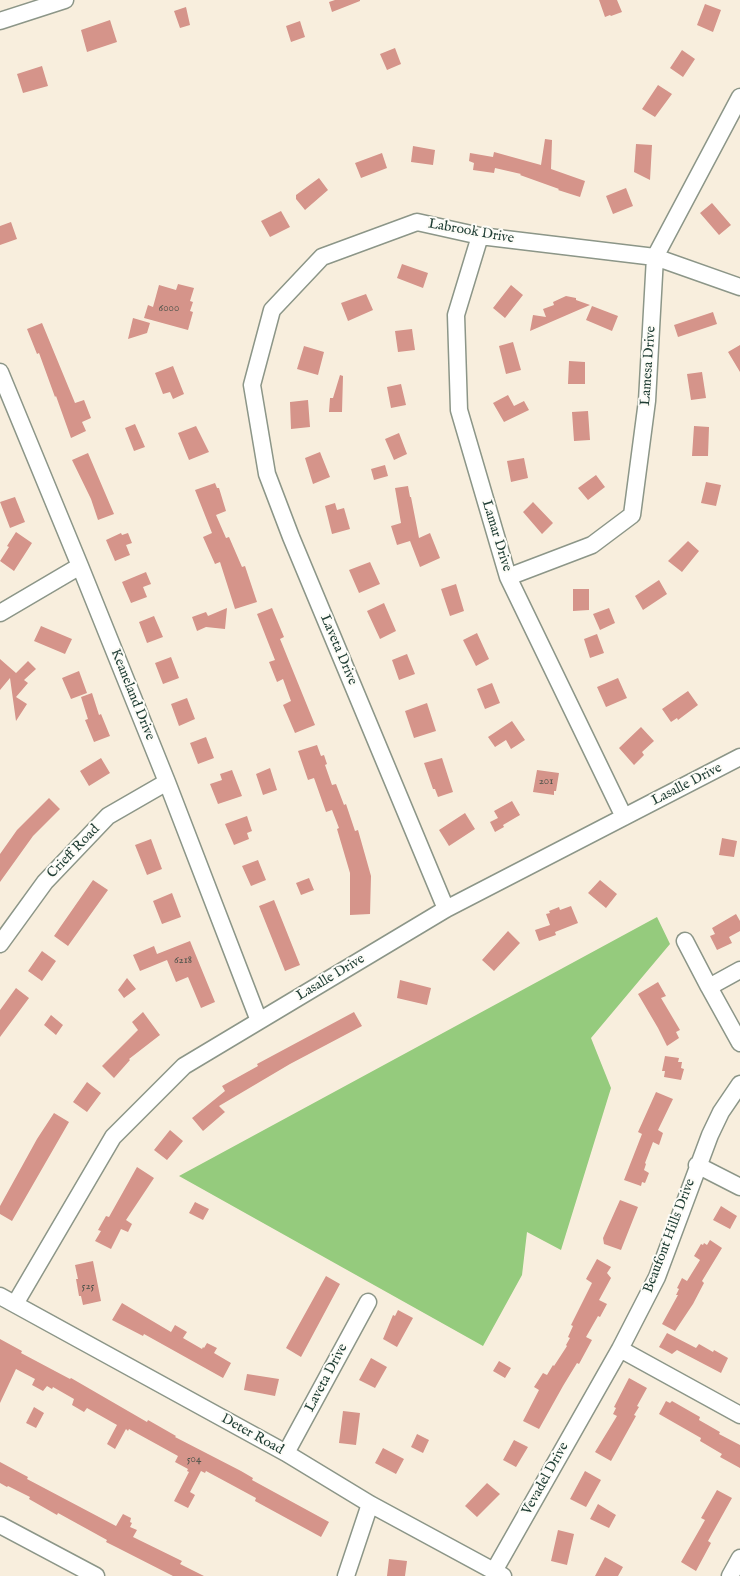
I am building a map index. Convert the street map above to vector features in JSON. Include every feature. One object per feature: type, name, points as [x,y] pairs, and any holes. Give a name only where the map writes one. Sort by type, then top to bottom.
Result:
[{"type":"street","points":[[0,21],[47,3],[65,0]]},
{"type":"street","name":"Lamesa Drive","points":[[508,577],[592,545],[632,515],[647,401],[655,257],[740,97]]},
{"type":"street","name":"Labrook Drive","points":[[252,385],[272,310],[322,257],[417,222],[480,236],[655,257],[740,286]]},
{"type":"street","name":"Lamar Drive","points":[[480,236],[456,316],[459,410],[508,577],[624,817]]},
{"type":"street","name":"Keaneland Drive","points":[[0,372],[167,782],[259,1021]]},
{"type":"street","name":"Laveta Drive","points":[[252,385],[267,474],[291,537],[446,909]]},
{"type":"street","points":[[0,613],[80,566]]},
{"type":"street","name":"Lasalle Drive","points":[[15,1304],[113,1136],[184,1066],[446,909],[740,757]]},
{"type":"street","name":"Crieff Road","points":[[0,944],[45,882],[108,816],[167,782]]},
{"type":"street","points":[[685,941],[740,1042]]},
{"type":"street","points":[[709,987],[740,970]]},
{"type":"street","name":"Beaufont Hills Drive","points":[[597,1386],[620,1349],[657,1277],[697,1165],[722,1112],[740,1084]]},
{"type":"street","points":[[697,1165],[740,1186]]},
{"type":"street","name":"Deter Road","points":[[0,1296],[286,1453],[370,1504],[498,1574]]},
{"type":"street","name":"Laveta Drive","points":[[286,1453],[368,1302]]},
{"type":"street","points":[[620,1349],[740,1415]]},
{"type":"street","name":"Vevadel Drive","points":[[498,1574],[597,1386]]},
{"type":"street","points":[[346,1576],[370,1504]]},
{"type":"street","points":[[0,1525],[96,1576]]},
{"type":"street","points":[[730,1576],[740,1558]]},
{"type":"green space","points":[[657,917],[670,944],[591,1038],[611,1088],[561,1250],[527,1232],[522,1275],[483,1346],[179,1176]]},
{"type":"building","points":[[335,0],[360,1],[332,12],[329,2]]},
{"type":"building","points":[[599,0],[617,0],[622,12],[605,17]]},
{"type":"building","points":[[705,4],[721,10],[713,32],[697,25]]},
{"type":"building","points":[[186,7],[190,25],[180,28],[174,11]]},
{"type":"building","points":[[110,20],[117,42],[87,52],[81,30]]},
{"type":"building","points":[[300,21],[305,37],[291,42],[286,26]]},
{"type":"building","points":[[395,48],[401,64],[387,70],[380,54]]},
{"type":"building","points":[[682,50],[695,59],[683,77],[670,68]]},
{"type":"building","points":[[42,66],[48,86],[23,93],[17,74]]},
{"type":"building","points":[[658,85],[672,94],[655,117],[642,109]]},
{"type":"building","points":[[545,139],[552,140],[551,169],[585,181],[580,197],[521,174],[495,168],[494,173],[473,170],[474,163],[469,161],[470,153],[493,157],[494,152],[541,165]]},
{"type":"building","points":[[636,144],[652,145],[650,180],[634,172]]},
{"type":"building","points":[[413,146],[435,150],[433,165],[411,162]]},
{"type":"building","points":[[382,153],[387,168],[361,178],[355,163]]},
{"type":"building","points":[[319,178],[328,190],[305,210],[296,199],[296,195]]},
{"type":"building","points":[[626,188],[633,206],[613,214],[606,196]]},
{"type":"building","points":[[712,203],[731,225],[719,235],[700,213]]},
{"type":"building","points":[[281,211],[290,227],[270,237],[261,221]]},
{"type":"building","points":[[11,222],[17,239],[0,245],[0,226]]},
{"type":"building","points":[[402,264],[428,273],[423,288],[397,278]]},
{"type":"building","points":[[178,284],[194,288],[190,301],[193,302],[190,311],[193,312],[188,330],[144,318],[148,305],[153,307],[159,285],[176,290]]},
{"type":"building","points":[[511,285],[523,295],[505,318],[493,308]]},
{"type":"building","points":[[366,294],[373,310],[348,321],[341,303]]},
{"type":"building","points":[[566,296],[576,298],[576,300],[590,305],[530,331],[533,315],[546,317],[543,309],[554,305],[553,302]]},
{"type":"building","points":[[592,306],[618,316],[612,331],[586,320]]},
{"type":"building","points":[[713,312],[717,324],[678,337],[674,325]]},
{"type":"building","points":[[133,318],[150,323],[147,333],[128,339]]},
{"type":"building","points":[[42,323],[75,403],[84,400],[91,418],[82,422],[86,431],[71,438],[39,353],[37,354],[27,329]]},
{"type":"building","points":[[412,329],[415,350],[398,352],[395,331]]},
{"type":"building","points":[[513,342],[521,370],[506,374],[499,346]]},
{"type":"building","points":[[740,345],[740,372],[728,352]]},
{"type":"building","points":[[304,346],[324,352],[318,375],[297,369]]},
{"type":"building","points":[[569,361],[585,362],[585,384],[568,384]]},
{"type":"building","points":[[173,366],[184,394],[173,399],[170,392],[163,394],[155,373]]},
{"type":"building","points":[[702,372],[706,398],[691,400],[687,374]]},
{"type":"building","points":[[340,375],[343,376],[342,412],[329,412],[330,398],[333,398]]},
{"type":"building","points":[[401,384],[406,405],[391,408],[387,387]]},
{"type":"building","points":[[508,395],[514,406],[524,401],[529,410],[504,422],[493,403]]},
{"type":"building","points":[[308,400],[310,427],[291,429],[290,402]]},
{"type":"building","points":[[588,411],[590,440],[574,441],[572,412]]},
{"type":"building","points":[[135,424],[145,447],[134,451],[125,428]]},
{"type":"building","points":[[196,426],[209,452],[189,460],[178,433]]},
{"type":"building","points":[[694,426],[709,427],[708,456],[692,456]]},
{"type":"building","points":[[399,433],[407,454],[394,460],[385,439]]},
{"type":"building","points":[[320,452],[330,477],[313,484],[305,458]]},
{"type":"building","points":[[88,453],[114,514],[98,520],[91,499],[72,460]]},
{"type":"building","points":[[524,458],[528,478],[511,482],[507,461]]},
{"type":"building","points":[[385,465],[388,476],[374,480],[371,469]]},
{"type":"building","points":[[596,475],[605,487],[588,500],[578,488]]},
{"type":"building","points":[[706,482],[721,485],[716,506],[701,503]]},
{"type":"building","points":[[215,483],[217,488],[219,488],[226,511],[216,515],[226,538],[229,537],[242,567],[245,566],[257,602],[235,609],[220,562],[215,564],[203,537],[212,533],[195,490]]},
{"type":"building","points":[[408,486],[419,538],[430,533],[440,558],[420,567],[410,541],[397,545],[391,526],[401,523],[395,488]]},
{"type":"building","points":[[15,497],[25,522],[10,528],[0,502]]},
{"type":"building","points":[[533,502],[553,523],[542,534],[523,512]]},
{"type":"building","points":[[335,503],[337,510],[344,508],[350,529],[332,534],[325,506]]},
{"type":"building","points":[[16,532],[32,543],[14,571],[0,561]]},
{"type":"building","points":[[121,533],[122,535],[128,533],[132,543],[126,545],[130,555],[115,561],[106,540]]},
{"type":"building","points":[[688,541],[699,551],[682,572],[668,561]]},
{"type":"building","points":[[370,562],[380,584],[359,593],[349,570]]},
{"type":"building","points":[[146,572],[151,584],[143,587],[147,597],[131,603],[122,582]]},
{"type":"building","points":[[659,580],[667,594],[643,610],[635,596]]},
{"type":"building","points":[[456,584],[464,611],[450,616],[441,589]]},
{"type":"building","points":[[573,589],[589,589],[589,610],[573,611]]},
{"type":"building","points":[[384,603],[396,631],[380,639],[367,611]]},
{"type":"building","points":[[227,608],[225,629],[206,627],[197,631],[192,617],[206,612],[208,616]]},
{"type":"building","points":[[272,608],[284,637],[280,639],[315,725],[295,733],[283,705],[291,701],[283,679],[277,682],[269,662],[275,660],[257,614]]},
{"type":"building","points":[[609,608],[615,623],[600,630],[593,614]]},
{"type":"building","points":[[154,616],[163,637],[147,643],[139,622]]},
{"type":"building","points":[[41,626],[72,639],[65,654],[34,641]]},
{"type":"building","points":[[477,633],[489,659],[476,666],[463,640]]},
{"type":"building","points":[[597,634],[604,653],[590,658],[584,639]]},
{"type":"building","points":[[407,654],[415,674],[399,680],[392,660]]},
{"type":"building","points":[[171,657],[179,678],[163,684],[155,663]]},
{"type":"building","points":[[0,659],[16,673],[28,661],[36,669],[24,680],[28,683],[16,697],[27,704],[16,721],[10,678],[0,690]]},
{"type":"building","points":[[79,671],[87,693],[71,699],[62,678]]},
{"type":"building","points":[[618,678],[627,698],[606,707],[597,687]]},
{"type":"building","points":[[492,683],[500,703],[485,709],[477,689]]},
{"type":"building","points":[[688,691],[698,705],[678,720],[677,718],[671,722],[662,709]]},
{"type":"building","points":[[92,693],[99,715],[101,714],[110,736],[94,742],[85,720],[88,719],[81,697]]},
{"type":"building","points":[[187,698],[195,719],[179,726],[171,704]]},
{"type":"building","points":[[427,703],[436,731],[414,738],[405,711]]},
{"type":"building","points":[[512,721],[525,740],[511,749],[506,740],[495,747],[488,737]]},
{"type":"building","points":[[641,727],[654,741],[642,752],[644,755],[634,765],[619,748]]},
{"type":"building","points":[[206,737],[214,758],[198,764],[190,743]]},
{"type":"building","points":[[317,745],[321,756],[324,755],[327,764],[325,765],[332,785],[336,784],[344,805],[346,804],[355,831],[358,830],[371,876],[370,914],[350,915],[350,873],[337,829],[339,828],[332,810],[326,812],[314,778],[308,780],[298,751]]},
{"type":"building","points":[[101,758],[110,773],[89,786],[80,771]]},
{"type":"building","points":[[442,758],[453,792],[438,797],[435,789],[433,789],[424,763]]},
{"type":"building","points":[[270,768],[277,790],[263,795],[256,774]]},
{"type":"building","points":[[232,770],[242,796],[218,804],[210,784],[222,780],[220,774]]},
{"type":"building","points":[[537,770],[559,773],[554,795],[533,792]]},
{"type":"building","points":[[49,798],[60,809],[33,836],[0,882],[0,854],[17,830]]},
{"type":"building","points":[[512,801],[520,815],[495,832],[490,822],[498,818],[494,811]]},
{"type":"building","points":[[465,813],[475,829],[449,846],[439,830]]},
{"type":"building","points":[[247,816],[252,831],[247,833],[249,839],[234,845],[225,824]]},
{"type":"building","points":[[722,838],[737,841],[734,857],[719,855]]},
{"type":"building","points":[[151,839],[162,869],[147,875],[135,845]]},
{"type":"building","points":[[258,860],[266,880],[251,886],[242,866]]},
{"type":"building","points":[[309,878],[314,890],[301,895],[296,883]]},
{"type":"building","points":[[93,880],[108,890],[68,946],[54,936]]},
{"type":"building","points":[[600,880],[617,894],[606,908],[588,893]]},
{"type":"building","points":[[172,893],[181,917],[162,924],[153,901]]},
{"type":"building","points":[[274,900],[300,965],[285,971],[259,906]]},
{"type":"building","points":[[571,906],[578,923],[555,932],[556,935],[539,941],[535,930],[550,925],[546,914],[559,907],[560,910]]},
{"type":"building","points":[[736,914],[740,921],[740,931],[729,937],[732,943],[717,950],[710,936],[715,934],[712,928]]},
{"type":"building","points":[[508,931],[520,943],[494,971],[482,960]]},
{"type":"building","points":[[190,941],[215,1002],[201,1008],[188,977],[176,982],[167,960],[140,971],[133,955],[154,946],[157,954]]},
{"type":"building","points":[[42,951],[56,961],[42,981],[28,971]]},
{"type":"building","points":[[127,978],[136,989],[124,998],[118,990]]},
{"type":"building","points":[[400,980],[431,988],[427,1005],[397,998]]},
{"type":"building","points":[[658,982],[666,996],[661,998],[680,1030],[676,1032],[679,1038],[667,1046],[638,994]]},
{"type":"building","points":[[16,988],[29,998],[0,1037],[0,1010]]},
{"type":"building","points":[[143,1012],[160,1035],[129,1059],[114,1078],[102,1066],[138,1030],[132,1022]]},
{"type":"building","points":[[354,1012],[362,1026],[290,1064],[219,1106],[225,1112],[203,1131],[192,1118],[225,1091],[222,1086],[258,1066],[257,1064]]},
{"type":"building","points":[[51,1015],[63,1025],[56,1035],[44,1025]]},
{"type":"building","points":[[665,1056],[679,1058],[678,1062],[682,1062],[681,1068],[684,1069],[681,1080],[664,1077],[665,1071],[662,1071]]},
{"type":"building","points":[[87,1082],[101,1093],[87,1112],[73,1102]]},
{"type":"building","points":[[656,1092],[673,1099],[658,1130],[663,1133],[659,1145],[653,1142],[645,1163],[644,1170],[649,1173],[645,1183],[642,1182],[641,1186],[624,1180],[642,1134],[638,1132]]},
{"type":"building","points":[[54,1113],[69,1122],[12,1221],[0,1214],[0,1206],[37,1139]]},
{"type":"building","points":[[170,1130],[183,1141],[167,1160],[154,1150]]},
{"type":"building","points":[[137,1167],[154,1178],[126,1220],[132,1224],[128,1232],[121,1229],[111,1249],[95,1241],[101,1231],[98,1230],[106,1216],[109,1217]]},
{"type":"building","points":[[620,1200],[638,1207],[621,1250],[604,1244],[603,1238]]},
{"type":"building","points":[[195,1202],[209,1209],[203,1220],[189,1213]]},
{"type":"building","points":[[721,1206],[737,1216],[730,1229],[713,1220]]},
{"type":"building","points":[[710,1240],[722,1248],[702,1281],[704,1283],[693,1304],[675,1331],[662,1324],[678,1295],[676,1295],[679,1289],[677,1288],[682,1278],[687,1281],[700,1260],[694,1256],[701,1244],[707,1245]]},
{"type":"building","points":[[597,1259],[611,1267],[607,1273],[611,1278],[599,1300],[607,1304],[586,1337],[592,1340],[579,1364],[577,1363],[539,1429],[523,1421],[539,1390],[534,1387],[543,1373],[547,1375],[567,1346],[570,1338],[568,1337],[573,1326],[571,1325],[592,1283],[586,1279]]},
{"type":"building","points":[[93,1261],[101,1301],[83,1305],[81,1296],[79,1296],[75,1265]]},
{"type":"building","points":[[326,1276],[340,1284],[301,1357],[286,1348]]},
{"type":"building","points":[[122,1303],[171,1332],[175,1325],[187,1332],[183,1338],[202,1349],[207,1343],[217,1348],[214,1353],[231,1363],[223,1378],[144,1334],[143,1336],[112,1320]]},
{"type":"building","points":[[398,1310],[413,1318],[397,1347],[383,1339],[393,1315],[395,1316]]},
{"type":"building","points":[[667,1333],[696,1348],[699,1344],[728,1358],[721,1373],[677,1350],[672,1354],[659,1347]]},
{"type":"building","points":[[0,1339],[22,1351],[21,1353],[71,1378],[147,1422],[148,1420],[175,1437],[241,1471],[253,1478],[252,1480],[329,1522],[321,1537],[255,1501],[256,1498],[206,1471],[205,1473],[201,1471],[190,1492],[195,1495],[188,1508],[174,1501],[189,1472],[187,1471],[188,1469],[175,1462],[178,1456],[129,1429],[128,1431],[126,1429],[115,1449],[107,1444],[117,1425],[87,1408],[84,1412],[72,1405],[74,1399],[53,1387],[52,1389],[47,1386],[43,1391],[32,1385],[35,1379],[16,1369],[0,1403]]},
{"type":"building","points":[[371,1358],[387,1367],[375,1388],[359,1380]]},
{"type":"building","points":[[499,1361],[511,1368],[505,1378],[493,1371]]},
{"type":"building","points":[[247,1374],[279,1379],[275,1396],[244,1390]]},
{"type":"building","points":[[629,1378],[647,1388],[637,1406],[639,1407],[634,1415],[636,1416],[611,1461],[595,1452],[617,1416],[613,1414],[616,1408],[614,1407]]},
{"type":"building","points":[[666,1401],[670,1403],[672,1401],[700,1417],[699,1420],[720,1432],[719,1434],[740,1445],[740,1468],[720,1457],[722,1454],[700,1441],[701,1438],[659,1414]]},
{"type":"building","points":[[34,1407],[44,1413],[36,1428],[26,1423]]},
{"type":"building","points":[[343,1411],[360,1413],[356,1445],[339,1443]]},
{"type":"building","points":[[417,1434],[429,1440],[423,1453],[411,1447]]},
{"type":"building","points":[[514,1440],[528,1447],[516,1467],[503,1460]]},
{"type":"building","points":[[383,1448],[404,1459],[396,1474],[375,1463]]},
{"type":"building","points":[[0,1462],[28,1477],[27,1479],[116,1526],[123,1514],[131,1518],[130,1522],[132,1523],[130,1527],[137,1530],[133,1537],[182,1561],[180,1564],[204,1576],[173,1576],[106,1542],[107,1540],[58,1513],[57,1515],[29,1499],[30,1497],[0,1483]]},
{"type":"building","points":[[585,1471],[601,1480],[586,1507],[570,1499]]},
{"type":"building","points":[[487,1483],[500,1494],[477,1517],[465,1506]]},
{"type":"building","points":[[717,1490],[732,1498],[708,1541],[711,1543],[696,1571],[681,1562],[705,1520],[701,1518]]},
{"type":"building","points":[[598,1504],[616,1515],[609,1528],[590,1519]]},
{"type":"building","points":[[558,1530],[574,1534],[567,1565],[551,1561]]},
{"type":"building","points":[[605,1557],[623,1567],[618,1576],[595,1576]]},
{"type":"building","points":[[389,1559],[407,1561],[405,1576],[387,1576]]}]
